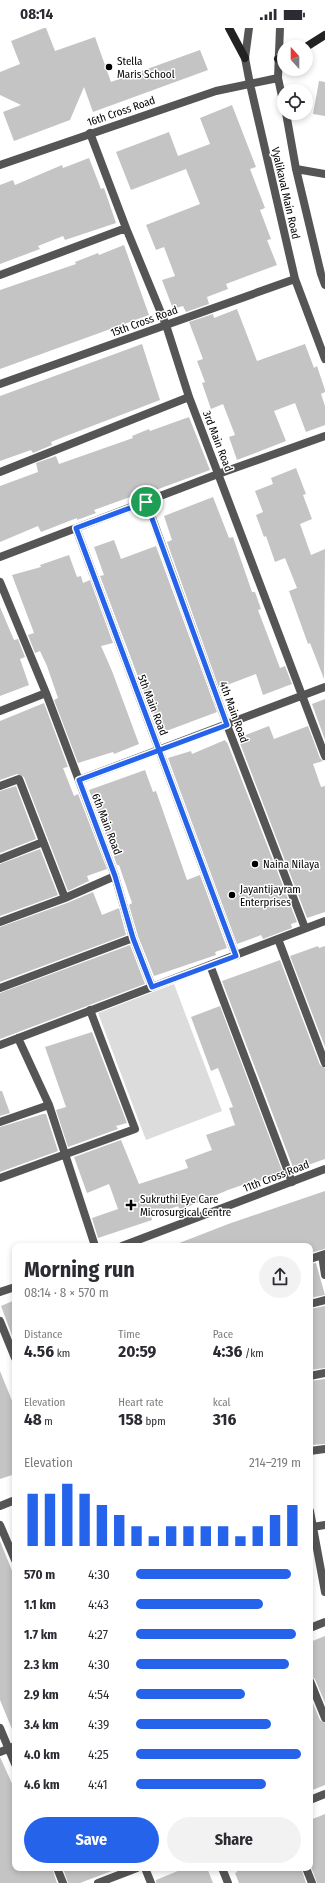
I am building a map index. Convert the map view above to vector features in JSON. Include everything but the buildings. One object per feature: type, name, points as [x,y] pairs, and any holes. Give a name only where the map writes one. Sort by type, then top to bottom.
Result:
[{"type":"main road","points":[[230,28],[245,58]]},
{"type":"main road","points":[[313,43],[325,35]]},
{"type":"street","name":"Vyalikaval Main Road","points":[[250,28],[245,58],[250,84],[295,279],[325,359]]},
{"type":"street","points":[[280,28],[280,40]]},
{"type":"street","points":[[278,78],[279,84]]},
{"type":"street","name":"16th Cross Road","points":[[0,165],[216,91],[278,78]]},
{"type":"street","name":"Vyalikaval Main Road","points":[[287,120],[296,169],[321,274],[325,285]]},
{"type":"street","name":"3rd Main Road","points":[[90,133],[126,228],[166,325],[189,397],[325,756]]},
{"type":"street","points":[[296,169],[325,174]]},
{"type":"street","points":[[0,275],[126,228]]},
{"type":"street","name":"15th Cross Road","points":[[0,384],[295,279]]},
{"type":"street","points":[[0,472],[189,397]]},
{"type":"street","points":[[0,557],[218,474],[325,436]]},
{"type":"street","name":"4th Main Road","points":[[146,502],[227,725],[305,928]]},
{"type":"street","name":"5th Main Road","points":[[76,528],[236,956]]},
{"type":"street","name":"6th Main Road","points":[[0,582],[46,693],[79,780],[115,876],[133,938],[152,987]]},
{"type":"street","points":[[79,780],[325,687]]},
{"type":"street","points":[[0,711],[46,693]]},
{"type":"street","points":[[0,786],[19,779],[65,898]]},
{"type":"street","points":[[0,859],[43,842]]},
{"type":"street","points":[[0,922],[65,898],[115,876]]},
{"type":"street","points":[[0,1045],[325,921]]},
{"type":"street","points":[[0,988],[133,938]]},
{"type":"street","points":[[278,939],[325,1063]]},
{"type":"street","points":[[210,965],[292,1182]]},
{"type":"street","points":[[0,1178],[65,1156],[135,1129],[90,1010]]},
{"type":"street","points":[[18,1038],[49,1105],[93,1243]]},
{"type":"street","points":[[0,1122],[49,1105]]},
{"type":"street","name":"11th Cross Road","points":[[130,1243],[325,1169]]},
{"type":"street","points":[[313,1259],[324,1255],[325,1274]]},
{"type":"street","points":[[0,1292],[12,1287]]},
{"type":"street","points":[[313,1303],[325,1300]]},
{"type":"street","points":[[0,1321],[12,1351]]},
{"type":"street","points":[[313,1375],[325,1373]]},
{"type":"street","points":[[313,1451],[325,1449]]},
{"type":"street","points":[[0,1506],[12,1501]]},
{"type":"street","points":[[0,1525],[12,1553]]},
{"type":"street","points":[[325,1525],[313,1527],[325,1592]]},
{"type":"street","points":[[313,1627],[325,1622]]},
{"type":"street","points":[[313,1688],[325,1718]]},
{"type":"street","points":[[0,1728],[12,1747],[0,1752]]},
{"type":"street","points":[[313,1799],[325,1794]]},
{"type":"street","points":[[58,1871],[63,1883]]},
{"type":"street","points":[[98,1883],[129,1871]]},
{"type":"street","points":[[146,1871],[151,1883]]},
{"type":"street","points":[[223,1871],[228,1883]]},
{"type":"street","points":[[307,1871],[312,1883]]},
{"type":"shaded area","points":[[174,984],[222,1111],[146,1140],[98,1013]]},
{"type":"place","name":"Stella Maris School","points":[[109,67]]},
{"type":"place","name":"Naina Nilaya","points":[[255,864]]},
{"type":"place","name":"Jayantijayram Enterprises","points":[[232,895]]},
{"type":"place","name":"Sukruthi Eye Care Microsurgical Centre","points":[[131,1205]]},
{"type":"route","points":[[146,502],[76,528],[159,751],[236,956],[152,987],[133,938],[115,876],[79,780],[159,751],[227,725],[146,502]]}]
